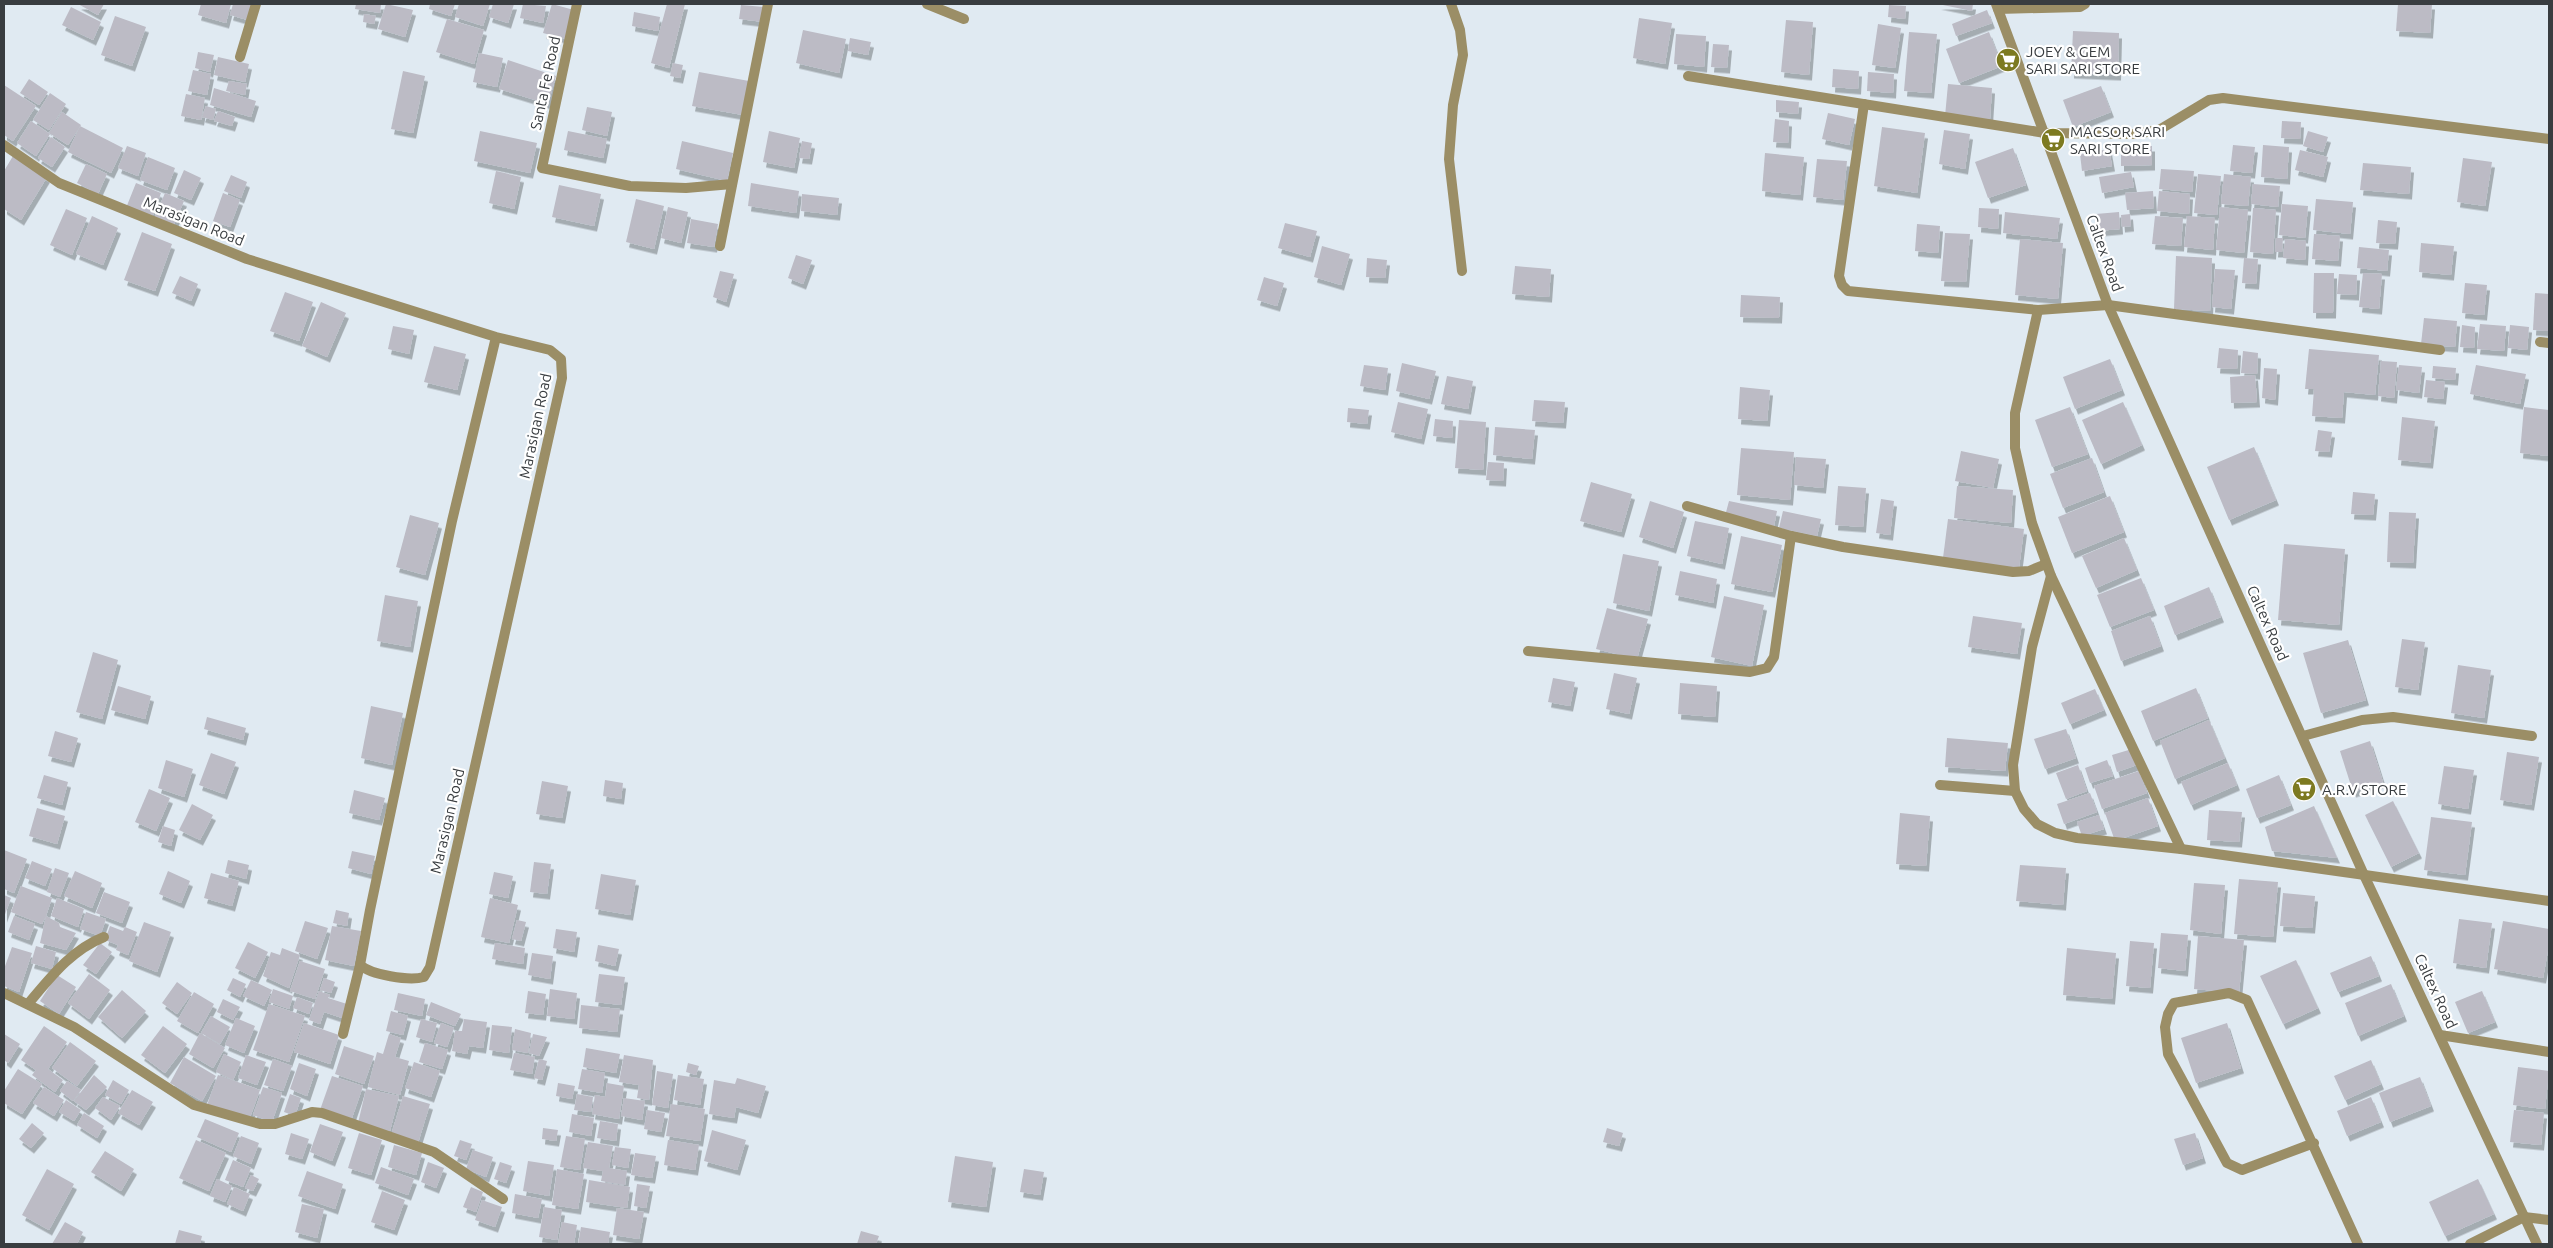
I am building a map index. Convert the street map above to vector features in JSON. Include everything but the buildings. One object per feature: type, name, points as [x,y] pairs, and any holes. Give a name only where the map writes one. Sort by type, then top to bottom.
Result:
[{"type":"street","points":[[240,57],[256,4]]},
{"type":"street","name":"Santa Fe Road","points":[[577,4],[542,168],[630,186],[686,188],[732,184]]},
{"type":"street","points":[[720,246],[768,4]]},
{"type":"street","points":[[927,4],[964,19]]},
{"type":"street","points":[[1451,4],[1460,30],[1463,55],[1453,105],[1450,159],[1462,271]]},
{"type":"street","points":[[1997,7],[2080,7],[2085,4]]},
{"type":"street","name":"Caltex Road","points":[[1997,7],[2108,305],[2364,875],[2537,1244]]},
{"type":"street","points":[[1688,76],[2045,133],[2134,134],[2159,130],[2215,98],[2549,140]]},
{"type":"street","points":[[1864,104],[1839,276],[1842,285],[1848,291],[1878,296],[2038,310],[2108,305],[2440,350]]},
{"type":"street","name":"Marasigan Road","points":[[4,145],[59,183],[247,259],[496,337],[550,350],[562,359],[562,378],[430,967],[424,977],[416,979],[367,971],[360,966]]},
{"type":"street","points":[[2038,310],[2015,413],[2015,448],[2032,524],[2051,576],[2181,849]]},
{"type":"street","points":[[343,1034],[360,966],[452,521],[496,337]]},
{"type":"street","points":[[1687,506],[1791,536],[1843,547],[2013,572],[2028,571],[2046,564]]},
{"type":"street","points":[[1528,650],[1750,672],[1767,668],[1774,657],[1791,536]]},
{"type":"street","points":[[2051,576],[2037,623],[2013,765],[2015,792],[2024,809],[2037,824],[2055,833],[2549,901]]},
{"type":"street","points":[[2303,736],[2362,720],[2392,717],[2532,736]]},
{"type":"street","points":[[1940,785],[2015,792]]},
{"type":"street","points":[[28,1004],[73,954],[88,943],[104,937]]},
{"type":"street","points":[[4,993],[74,1027],[194,1105],[260,1124],[275,1124],[312,1112],[322,1112],[434,1152],[503,1199]]},
{"type":"street","points":[[2314,1142],[2242,1170],[2227,1164],[2168,1054],[2165,1027],[2168,1014],[2174,1003],[2229,993],[2247,1000],[2314,1142],[2358,1244]]},
{"type":"street","points":[[2440,1035],[2549,1052]]},
{"type":"street","points":[[2470,1244],[2524,1217],[2549,1220]]},
{"type":"place","name":"JOEY & GEM SARI SARI STORE","points":[[2008,60]]},
{"type":"place","name":"MACSOR SARI SARI STORE","points":[[2053,140]]},
{"type":"place","name":"A.R.V STORE","points":[[2304,789]]}]
